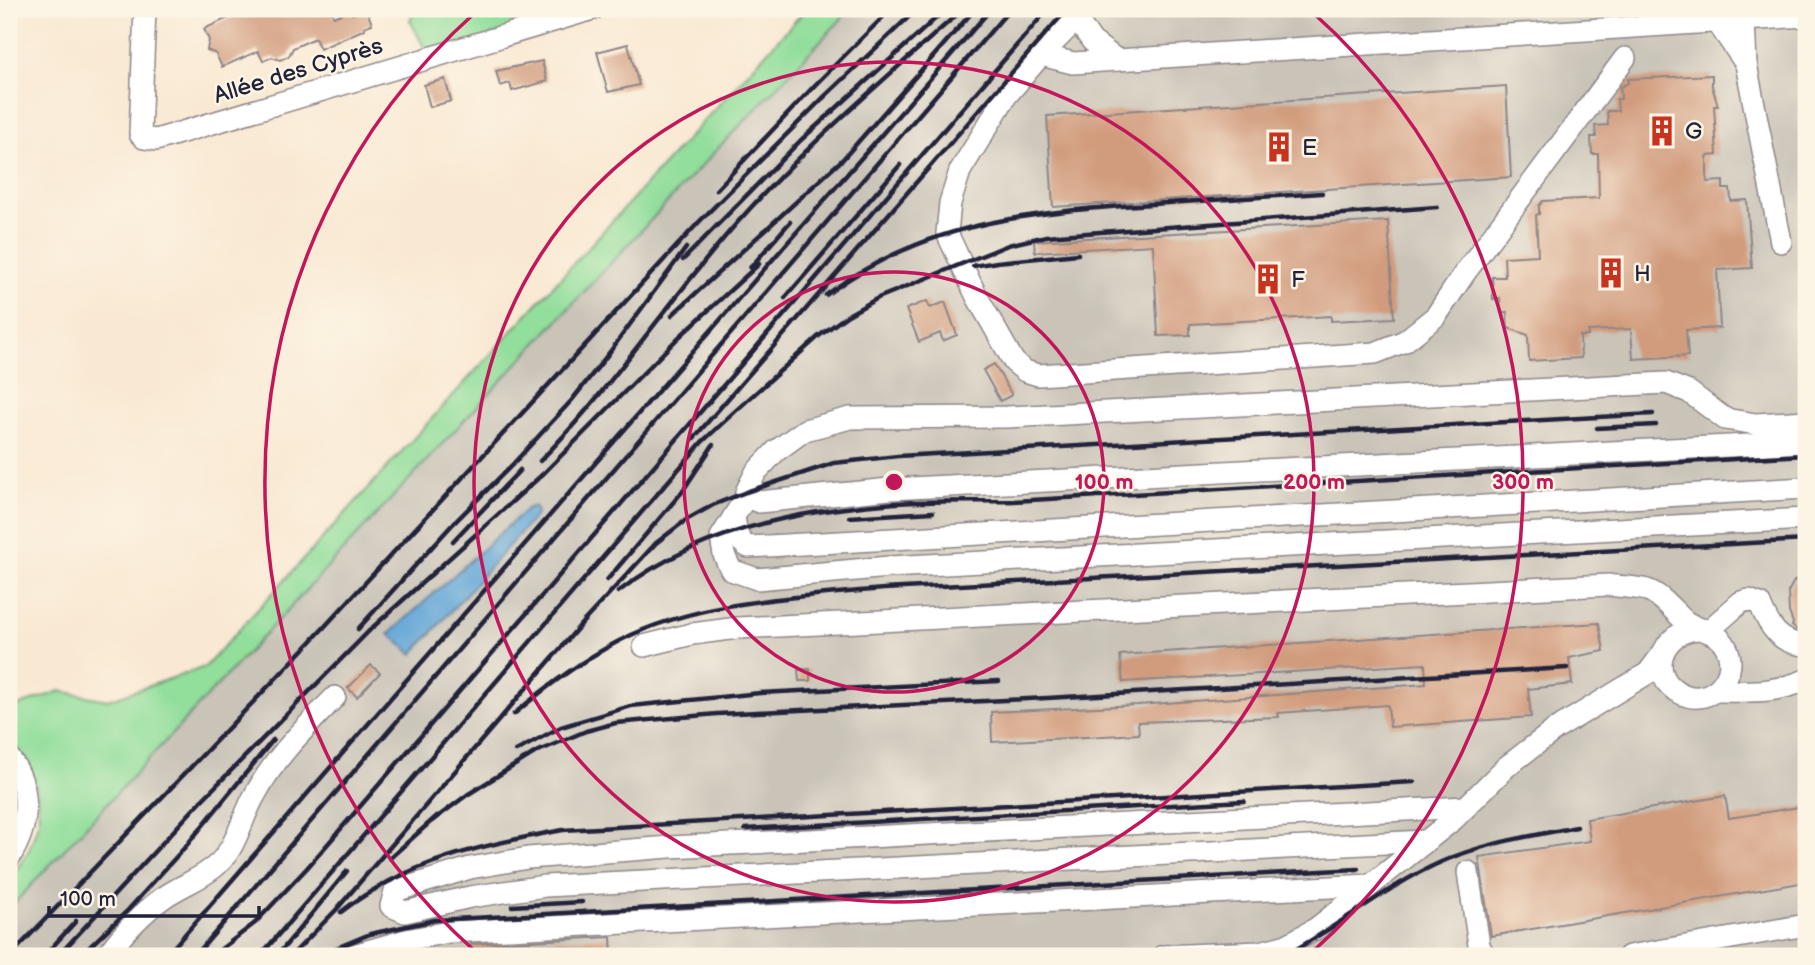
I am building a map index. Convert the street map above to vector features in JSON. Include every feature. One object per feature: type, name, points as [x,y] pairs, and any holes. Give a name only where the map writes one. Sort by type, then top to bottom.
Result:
[{"type":"street","name":"Allée des Cyprès","points":[[145,9],[140,134],[144,138],[156,140],[593,9]]},
{"type":"street","points":[[1117,60],[1092,41],[1082,14],[1041,55],[1006,96],[960,171],[950,203],[947,233],[976,295],[1014,362],[1024,371],[1038,375],[1375,353],[1405,341],[1436,316],[1464,274],[1625,58],[1657,25]]},
{"type":"street","points":[[1041,55],[1073,63],[1806,16]]},
{"type":"street","points":[[1744,20],[1746,64],[1781,242]]},
{"type":"street","points":[[1717,22],[1746,64]]},
{"type":"street","points":[[1625,58],[1628,27]]},
{"type":"street","points":[[1806,421],[1756,424],[1725,419],[1689,393],[1666,383],[1007,417],[850,418],[804,430],[776,451],[756,472],[746,497],[721,537],[724,555],[731,570],[757,579],[889,567],[1806,519]]},
{"type":"street","points":[[746,497],[759,502],[890,488],[1806,442]]},
{"type":"street","points":[[734,516],[736,533],[748,547],[1806,488]]},
{"type":"street","points":[[644,646],[692,634],[738,628],[1609,585],[1647,590],[1663,600],[1686,622],[1724,643],[1729,657],[1741,675],[1778,690]]},
{"type":"street","points":[[1633,589],[1654,608],[1663,621],[1665,649],[1661,664],[1670,686],[1679,693]]},
{"type":"street","points":[[1163,956],[1260,952],[1287,945],[1317,928],[1466,807],[1506,767],[1556,729],[1648,673],[1681,632],[1704,630],[1741,602],[1749,600],[1760,604],[1771,629],[1789,643],[1806,645]]},
{"type":"street","points":[[1716,691],[1729,673],[1729,657],[1741,602]]},
{"type":"street","points":[[1609,698],[1656,690],[1698,697],[1716,691],[1754,693],[1778,690],[1806,680]]},
{"type":"street","points":[[107,955],[163,898],[217,865],[235,841],[255,793],[271,769],[335,697]]},
{"type":"street","points":[[9,758],[17,768],[25,793],[27,819],[18,844],[9,858]]},
{"type":"street","points":[[1425,841],[545,886],[470,897],[405,912],[391,906],[395,891],[470,868],[528,858],[670,847],[1466,807]]},
{"type":"street","points":[[1468,872],[1479,945],[1484,956]]},
{"type":"street","points":[[350,956],[406,940],[449,932],[1370,885]]},
{"type":"street","points":[[1629,956],[1806,925]]},
{"type":"shaded area","points":[[851,9],[1806,9],[1806,956],[9,956],[9,909]]},
{"type":"green space","points":[[415,9],[578,9],[428,55],[410,20]]},
{"type":"green space","points":[[806,9],[851,9],[9,909],[9,881],[29,850],[39,820],[37,790],[28,762],[9,738],[9,709],[60,691],[108,700],[205,667]]},
{"type":"water","points":[[535,506],[537,514],[413,654],[389,634],[528,508]]},
{"type":"building","points":[[240,9],[330,9],[334,17],[350,10],[352,14],[366,9],[372,24],[320,49],[315,38],[293,48],[289,56],[280,60],[272,57],[263,61],[258,51],[222,67],[216,54],[207,50],[209,40],[204,29],[241,12]]},
{"type":"building","points":[[628,44],[639,85],[608,92],[597,52]]},
{"type":"building","points":[[542,61],[547,81],[512,91],[510,83],[500,86],[496,71]]},
{"type":"building","name":"H","points":[[1712,75],[1718,106],[1714,106],[1717,155],[1707,156],[1707,182],[1723,181],[1723,189],[1730,189],[1731,201],[1747,200],[1752,268],[1717,270],[1720,328],[1686,330],[1688,356],[1633,359],[1631,329],[1588,331],[1588,336],[1580,336],[1581,358],[1529,361],[1528,335],[1508,328],[1507,312],[1501,313],[1500,298],[1493,299],[1492,277],[1505,277],[1504,257],[1538,255],[1536,215],[1539,214],[1539,206],[1543,201],[1599,198],[1598,154],[1592,154],[1591,137],[1596,137],[1595,126],[1608,125],[1607,111],[1618,111],[1620,87],[1628,83],[1628,79]]},
{"type":"building","points":[[445,79],[451,101],[430,107],[424,85]]},
{"type":"building","name":"E","points":[[1506,86],[1511,177],[1053,207],[1047,116]]},
{"type":"building","name":"F","points":[[1388,221],[1394,318],[1331,321],[1331,316],[1190,324],[1190,335],[1158,336],[1153,245],[1035,252],[1034,241]]},
{"type":"building","points":[[927,301],[930,308],[945,302],[957,335],[943,341],[940,333],[919,342],[906,309]]},
{"type":"building","points":[[994,364],[1012,395],[1000,401],[983,370]]},
{"type":"building","points":[[1806,575],[1806,632],[1792,626],[1788,592],[1794,581]]},
{"type":"building","points":[[1599,623],[1604,651],[1569,658],[1572,684],[1528,689],[1531,717],[1390,727],[1388,705],[1278,713],[1279,717],[1138,722],[1139,734],[992,742],[991,712],[1138,705],[1426,684],[1425,664],[1123,682],[1120,655]]},
{"type":"building","points":[[371,665],[380,673],[357,697],[348,688]]},
{"type":"building","points":[[810,669],[810,681],[799,681],[798,670]]},
{"type":"building","points":[[1725,796],[1729,818],[1806,806],[1806,882],[1491,936],[1479,857],[1590,841],[1587,819]]},
{"type":"building","points":[[611,937],[612,956],[471,956],[471,944]]},
{"type":"railway","points":[[716,190],[891,9]]},
{"type":"railway","points":[[10,956],[303,650],[699,222],[917,9]]},
{"type":"railway","points":[[683,260],[801,140],[946,9]]},
{"type":"railway","points":[[540,461],[591,404],[711,253],[762,195],[846,113],[963,9]]},
{"type":"railway","points":[[672,315],[843,159],[975,9]]},
{"type":"railway","points":[[166,956],[991,9]]},
{"type":"railway","points":[[195,956],[1010,9]]},
{"type":"railway","points":[[212,956],[255,923],[307,868],[1048,9]]},
{"type":"railway","points":[[693,439],[1067,9]]},
{"type":"railway","points":[[785,298],[900,165]]},
{"type":"railway","points":[[826,295],[864,270],[902,251],[981,225],[1064,211],[1322,193]]},
{"type":"railway","points":[[260,956],[702,442],[819,336],[848,315],[878,298],[1008,245],[1046,236],[1437,207]]},
{"type":"railway","points":[[750,268],[790,222]]},
{"type":"railway","points":[[358,629],[451,526],[572,400],[686,248]]},
{"type":"railway","points":[[973,266],[1078,254]]},
{"type":"railway","points":[[58,956],[202,800],[372,628],[544,473],[678,338],[759,264]]},
{"type":"railway","points":[[291,956],[336,910],[583,622],[656,543],[686,520],[713,505],[834,463],[898,456],[1653,414]]},
{"type":"railway","points":[[1597,428],[1656,425]]},
{"type":"railway","points":[[607,580],[682,492],[713,445]]},
{"type":"railway","points":[[618,592],[647,572],[711,541],[780,520],[850,507],[917,502],[1014,501],[1806,455]]},
{"type":"railway","points":[[453,541],[520,470]]},
{"type":"railway","points":[[849,517],[933,512]]},
{"type":"railway","points":[[514,714],[591,657],[650,627],[715,609],[783,598],[884,589],[1806,540]]},
{"type":"railway","points":[[432,821],[467,795],[536,752],[586,731],[616,723],[717,714],[1567,668]]},
{"type":"railway","points":[[516,751],[561,727],[631,706],[760,693],[999,681]]},
{"type":"railway","points":[[80,956],[128,910],[186,846],[273,740]]},
{"type":"railway","points":[[341,912],[392,880],[419,868],[475,849],[563,830],[1414,782]]},
{"type":"railway","points":[[745,829],[1244,801]]},
{"type":"railway","points":[[390,858],[437,816]]},
{"type":"railway","points":[[1284,956],[1400,883],[1441,862],[1491,845],[1577,827]]},
{"type":"railway","points":[[317,956],[370,934],[435,920],[1358,869]]},
{"type":"railway","points":[[277,956],[347,871]]},
{"type":"railway","points":[[512,906],[582,902]]},
{"type":"railway","points":[[44,956],[76,921]]},
{"type":"place","name":"G","points":[[1662,131]]},
{"type":"place","name":"E","points":[[1279,147]]},
{"type":"place","name":"H","points":[[1611,273]]},
{"type":"place","name":"F","points":[[1268,279]]}]
